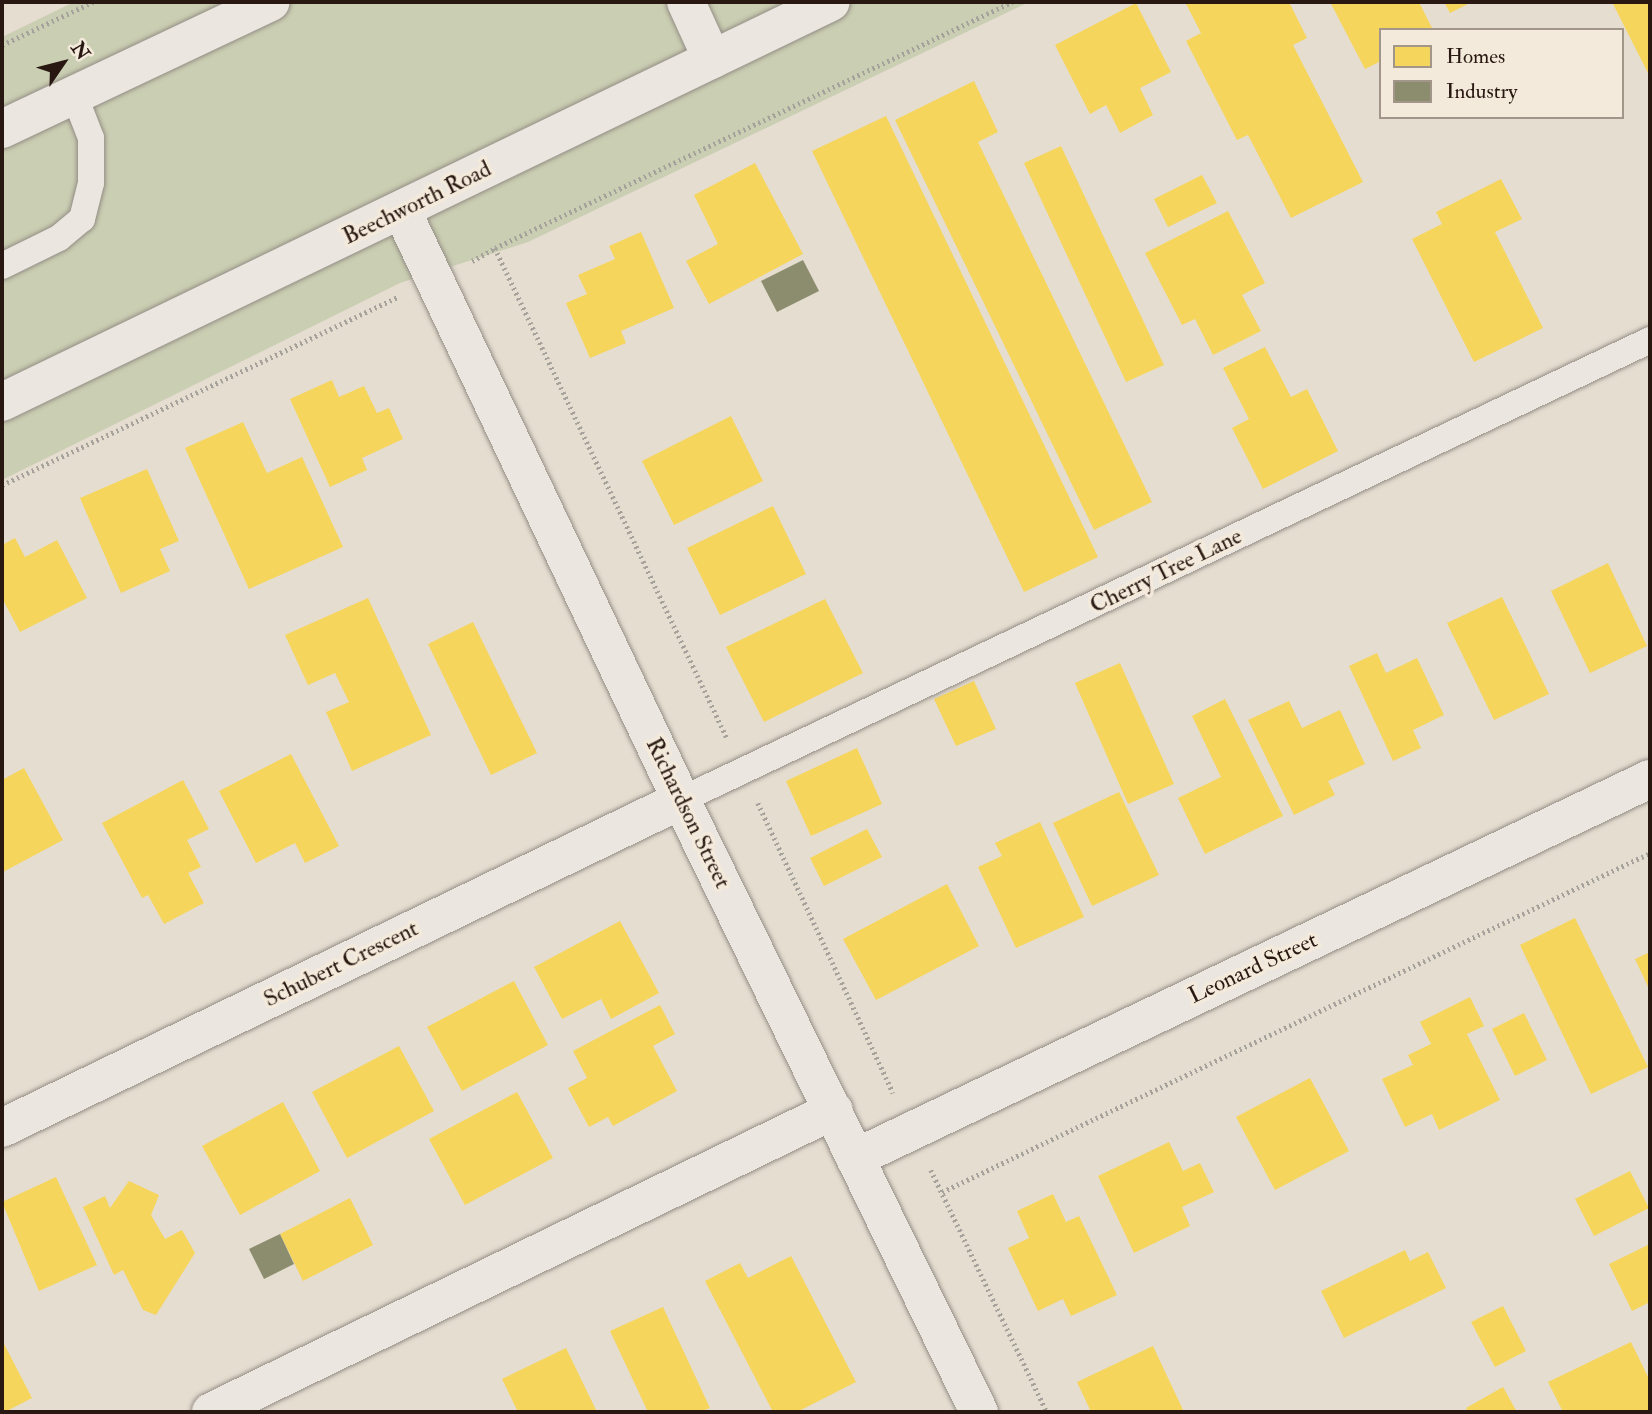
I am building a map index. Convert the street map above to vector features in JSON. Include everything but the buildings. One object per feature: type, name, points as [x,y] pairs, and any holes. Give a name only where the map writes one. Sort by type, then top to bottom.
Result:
[{"type":"street","points":[[2,129],[75,97],[271,2]]},
{"type":"street","points":[[686,2],[712,59]]},
{"type":"street","name":"Beechworth Road","points":[[2,402],[831,2]]},
{"type":"street","name":"Richardson Street","points":[[402,211],[681,800],[979,1412]]},
{"type":"street","name":"Leonard Street","points":[[855,1158],[1650,779]]},
{"type":"street","name":"Schubert Crescent","points":[[2,1128],[681,800]]},
{"type":"street","points":[[211,1412],[834,1110]]},
{"type":"lane","points":[[2,265],[59,238],[82,219],[91,183],[91,138],[75,97]]},
{"type":"lane","name":"Cherry Tree Lane","points":[[681,800],[1650,340]]},
{"type":"path","points":[[2,46],[93,2]]},
{"type":"path","points":[[495,248],[1012,2]]},
{"type":"path","points":[[942,1192],[1650,853]]},
{"type":"green space","points":[[74,2],[1029,2],[528,242],[400,283],[2,480],[2,37]]}]
